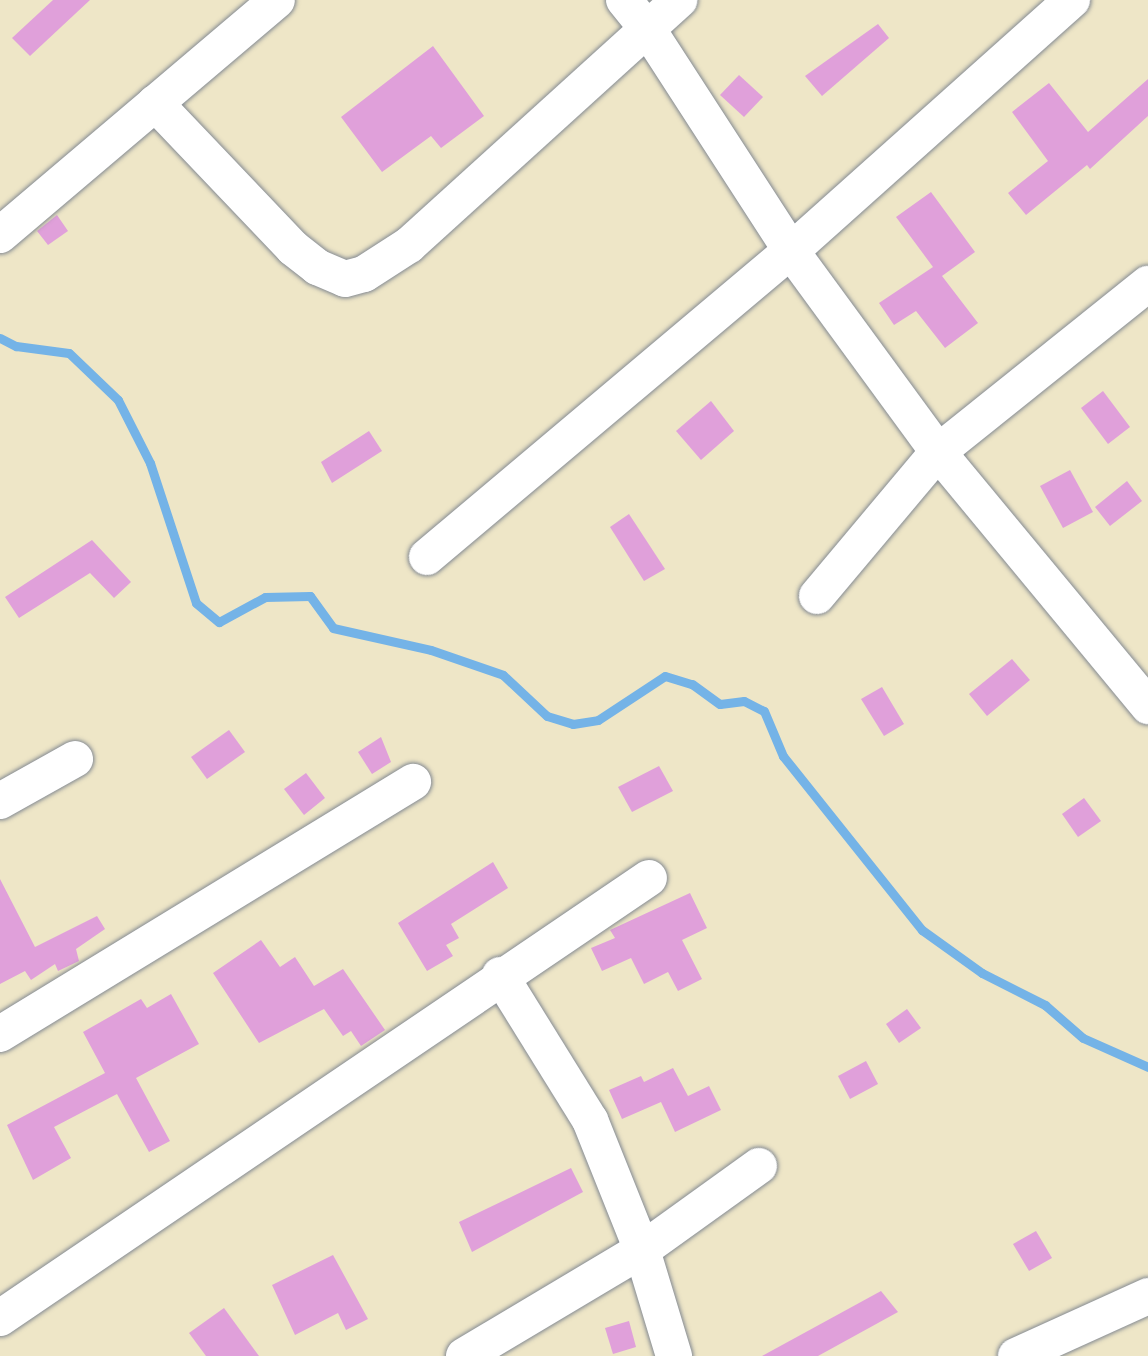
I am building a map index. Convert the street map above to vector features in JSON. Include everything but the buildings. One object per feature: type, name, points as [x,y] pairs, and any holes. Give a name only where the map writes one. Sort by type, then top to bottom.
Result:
[{"type":"street","points":[[0,235],[277,0]]},
{"type":"street","points":[[624,0],[647,28],[791,251],[938,452],[1148,706]]},
{"type":"street","points":[[155,103],[293,248],[317,267],[345,279],[364,274],[409,245],[679,0]]},
{"type":"street","points":[[427,557],[791,251],[1072,0]]},
{"type":"street","points":[[817,596],[938,452],[1148,284]]},
{"type":"street","points":[[0,801],[75,759]]},
{"type":"street","points":[[0,1034],[413,782]]},
{"type":"street","points":[[0,1318],[500,975],[649,878]]},
{"type":"street","points":[[500,975],[590,1120],[642,1250],[674,1356]]},
{"type":"street","points":[[464,1356],[642,1250],[759,1166]]},
{"type":"street","points":[[1016,1356],[1148,1296]]},
{"type":"waterway","points":[[0,338],[16,346],[69,353],[118,400],[150,463],[196,603],[219,622],[265,597],[310,596],[333,628],[431,650],[503,675],[547,716],[573,724],[598,720],[665,676],[692,684],[720,704],[744,701],[764,711],[783,756],[922,930],[982,973],[1045,1005],[1083,1038],[1148,1067]]}]
